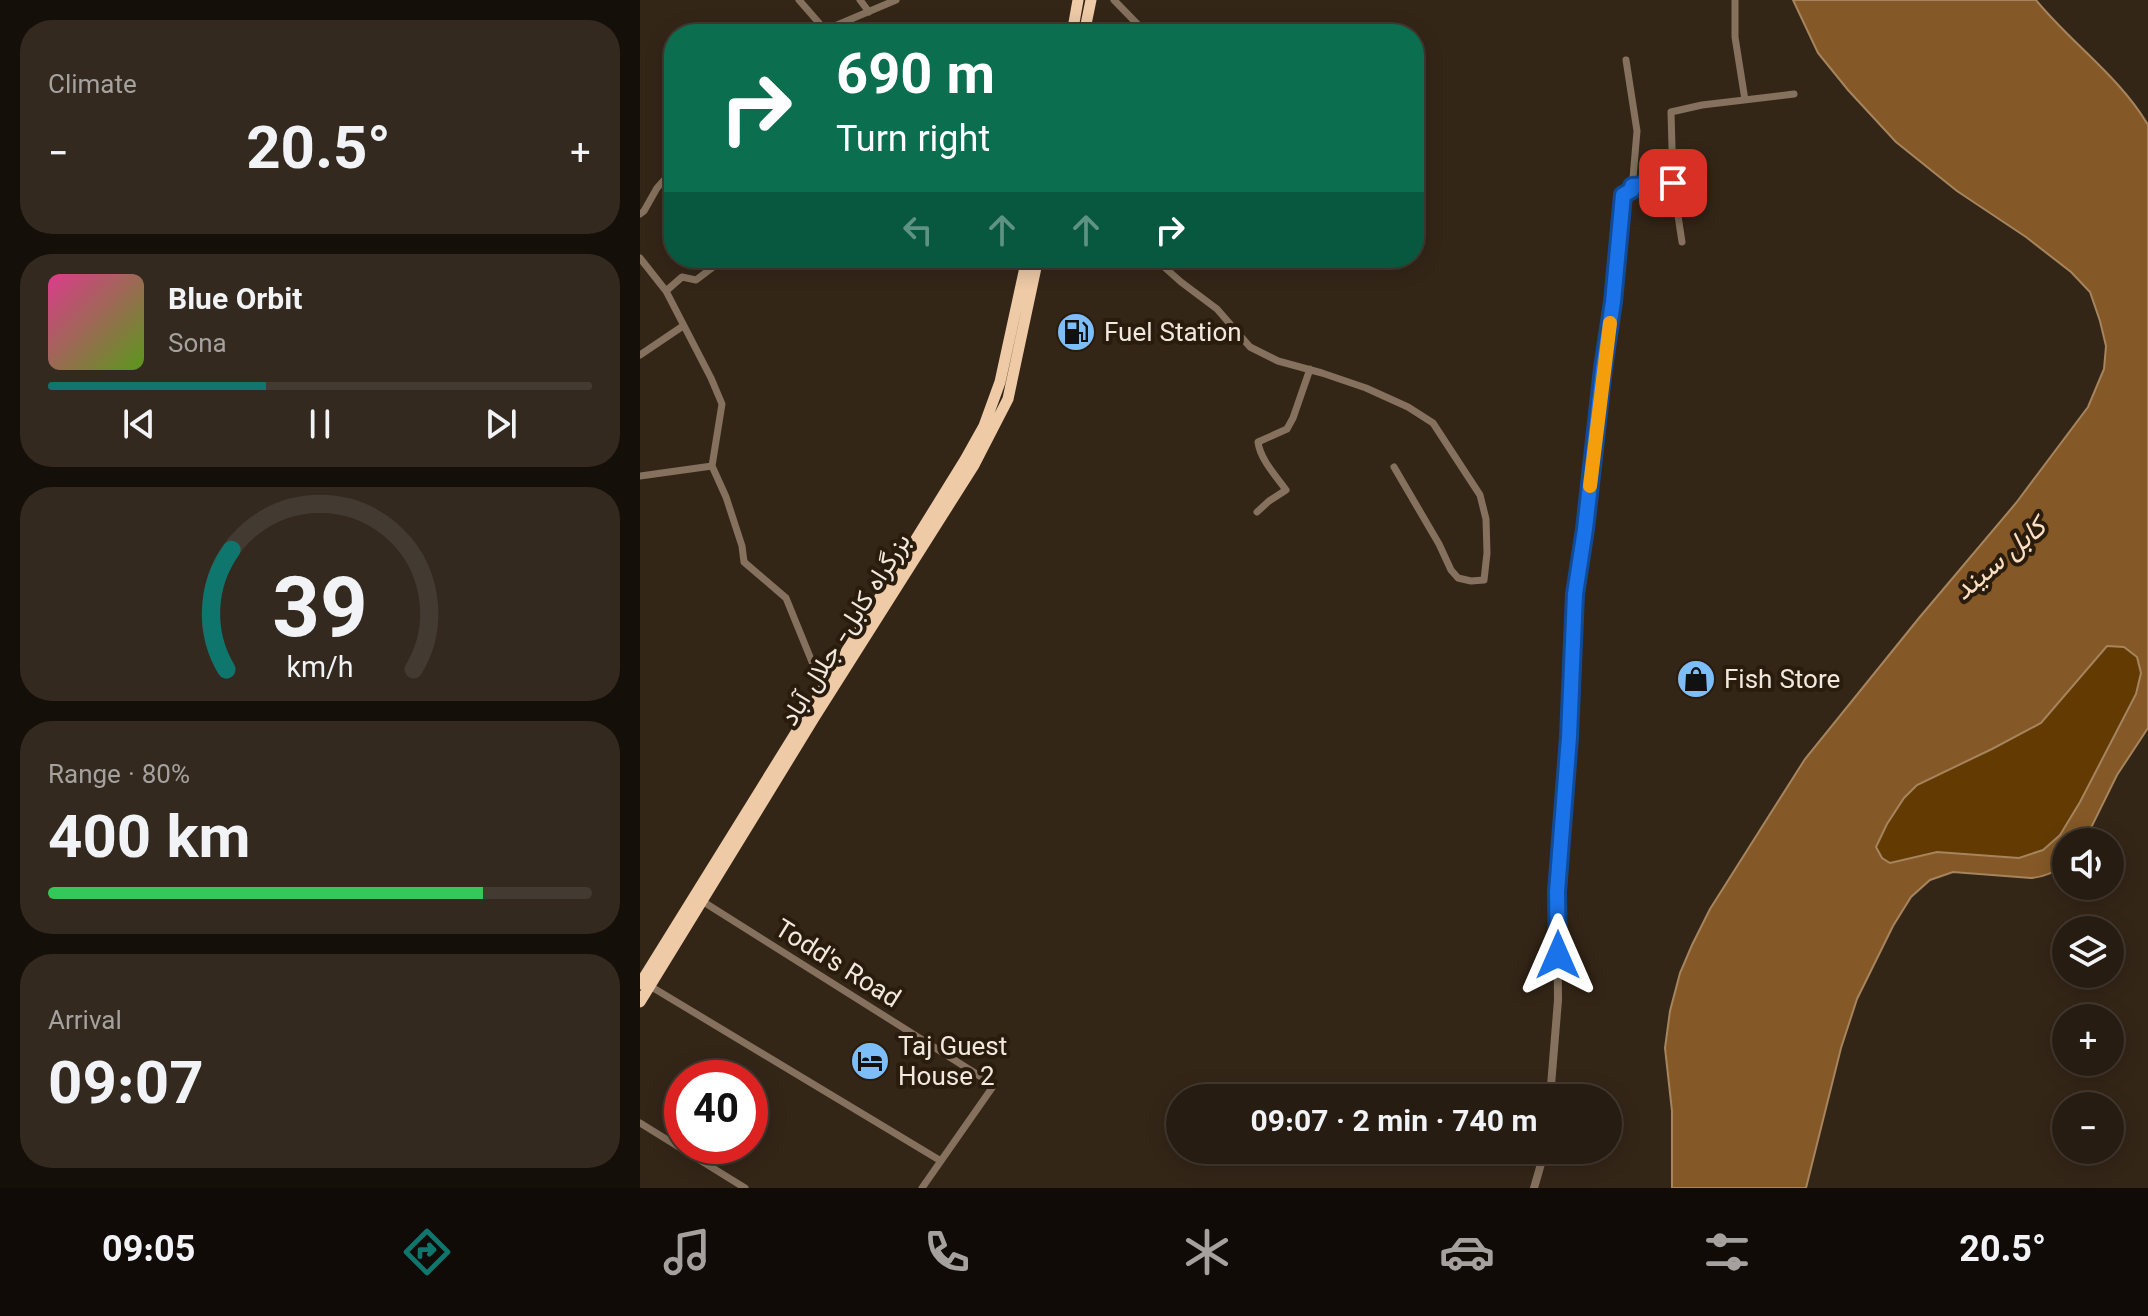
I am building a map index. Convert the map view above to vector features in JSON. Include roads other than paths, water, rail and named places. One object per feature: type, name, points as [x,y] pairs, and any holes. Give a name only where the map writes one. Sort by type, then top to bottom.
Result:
[{"type":"highway","points":[[1074,24],[1078,0]]},
{"type":"highway","points":[[1086,24],[1091,0]]},
{"type":"highway","name":"بزرگراه کابل- جلال آباد","points":[[640,1002],[645,985],[984,426],[1006,360],[1025,268]]},
{"type":"highway","name":"بزرگراه کابل- جلال آباد","points":[[645,985],[702,901],[974,465],[1008,399],[1036,268]]},
{"type":"street","points":[[799,0],[817,24]]},
{"type":"street","points":[[860,0],[869,12]]},
{"type":"street","points":[[843,24],[896,0]]},
{"type":"street","points":[[1114,0],[1137,24]]},
{"type":"street","points":[[1735,0],[1735,37],[1745,100]]},
{"type":"street","points":[[1626,60],[1637,131],[1632,188]]},
{"type":"street","points":[[1682,242],[1673,183],[1671,112],[1702,105],[1794,94]]},
{"type":"street","points":[[640,214],[664,180]]},
{"type":"street","points":[[1551,1084],[1558,1000],[1557,892],[1569,737],[1575,594],[1613,302],[1623,195],[1632,188],[1673,183]]},
{"type":"street","points":[[641,262],[666,291],[722,404],[712,466],[726,497],[744,562],[786,598],[824,687]]},
{"type":"street","points":[[666,291],[682,277],[696,280],[712,268]]},
{"type":"street","points":[[1165,268],[1217,309],[1250,347],[1278,361],[1366,388],[1408,407],[1433,423],[1480,495],[1486,519],[1484,580],[1458,578],[1451,570],[1394,467]]},
{"type":"street","points":[[640,355],[683,326]]},
{"type":"street","points":[[1257,512],[1286,490],[1257,446],[1258,442],[1287,429],[1310,369]]},
{"type":"street","points":[[640,476],[712,466]]},
{"type":"street","name":"Todd's Road","points":[[702,901],[994,1085],[941,1161]]},
{"type":"street","points":[[645,985],[941,1161],[922,1188]]},
{"type":"street","points":[[640,1123],[745,1188]]},
{"type":"street","points":[[1534,1188],[1541,1164]]},
{"type":"water","name":"کابل سيند","points":[[1793,0],[2036,0],[2123,91],[2148,125],[2148,728],[2117,775],[2091,828],[2064,828],[2136,694],[2141,673],[2137,657],[2124,647],[2107,646],[2041,723],[1917,785],[1887,824],[1876,847],[1882,858],[1890,863],[1937,852],[2019,858],[2043,850],[2052,842],[2052,872],[2031,878],[1953,872],[1930,880],[1911,897],[1857,999],[1841,1048],[1806,1188],[1672,1188],[1672,1111],[1665,1048],[1670,1011],[1680,973],[1710,909],[1805,759],[2016,503],[2088,407],[2104,369],[2106,346],[2090,292],[2071,272],[2026,237],[1957,191],[1896,142],[1818,53]]},
{"type":"place","name":"Fuel Station","points":[[1076,332]]},
{"type":"place","name":"Fish Store","points":[[1696,679]]},
{"type":"place","name":"Taj Guest House 2","points":[[870,1061]]}]
